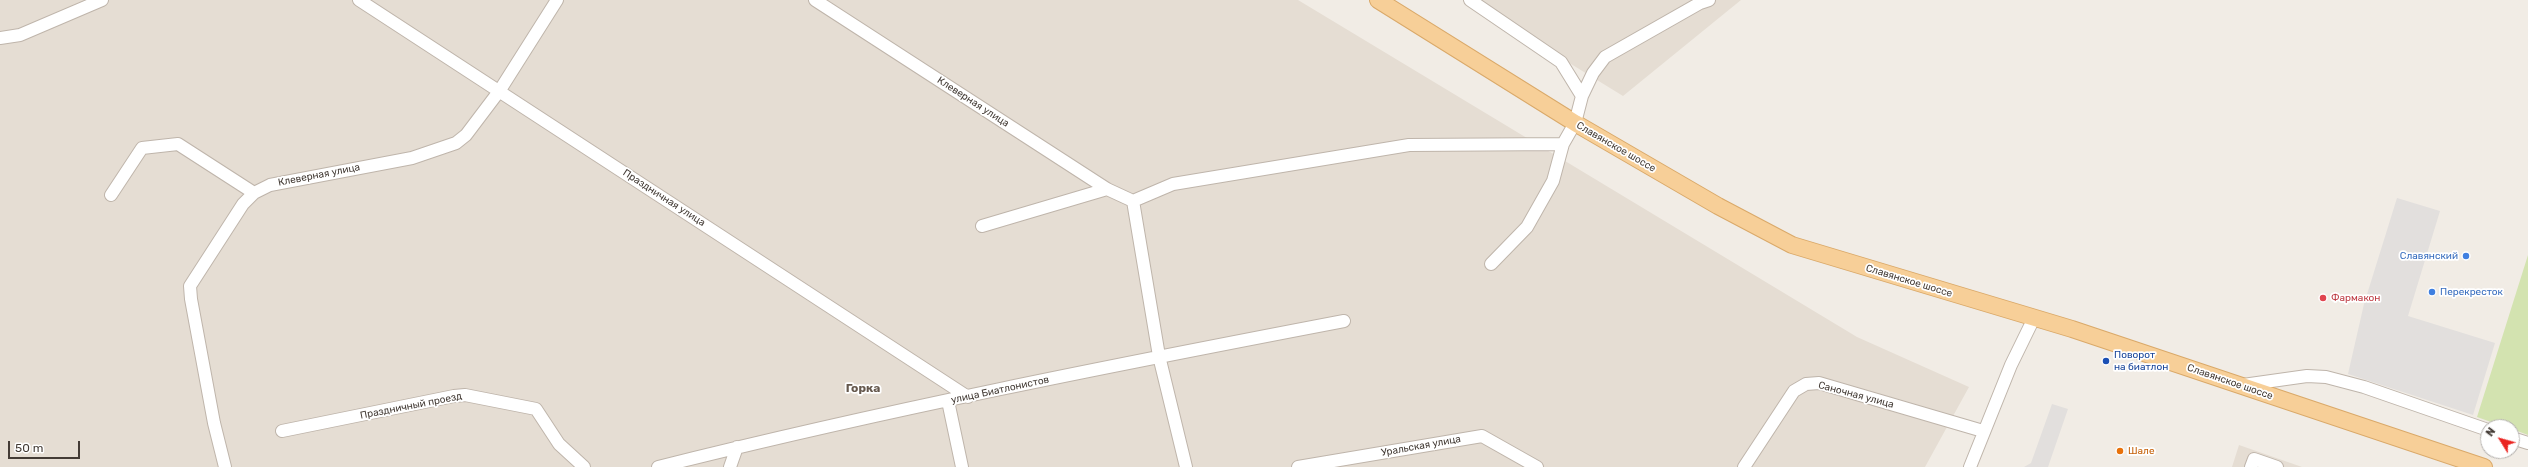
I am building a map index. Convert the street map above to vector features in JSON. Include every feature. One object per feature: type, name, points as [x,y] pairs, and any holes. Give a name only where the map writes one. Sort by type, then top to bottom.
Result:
[{"type":"main road","name":"Славянское шоссе","points":[[1378,0],[1575,123],[1718,206],[1792,245],[2034,318],[2243,385],[2484,467]]},
{"type":"street","points":[[0,38],[20,35],[102,0]]},
{"type":"street","name":"Праздничная улица","points":[[359,0],[500,90],[968,397]]},
{"type":"street","name":"Клеверная улица","points":[[225,467],[214,423],[191,299],[190,286],[243,204],[254,193],[270,185],[412,158],[456,143],[466,135],[500,90],[557,0]]},
{"type":"street","name":"Клеверная улица","points":[[815,0],[1107,189],[1133,201]]},
{"type":"street","points":[[1470,0],[1561,62],[1582,96]]},
{"type":"street","points":[[1491,264],[1527,228],[1553,181],[1563,144],[1575,123],[1582,96],[1593,73],[1605,57],[1700,2],[1709,0]]},
{"type":"street","points":[[111,195],[142,148],[178,144],[254,193]]},
{"type":"street","points":[[1186,467],[1159,356],[1133,201],[1173,184],[1409,145],[1563,144]]},
{"type":"street","points":[[982,226],[1107,189]]},
{"type":"street","points":[[1970,467],[1983,431],[2011,365],[2034,318]]},
{"type":"street","name":"улица Биатлонистов","points":[[658,467],[737,447],[1159,356],[1344,321]]},
{"type":"street","points":[[2243,385],[2307,376],[2326,377],[2364,387],[2480,427]]},
{"type":"street","name":"Саночная улица","points":[[1744,467],[1794,392],[1806,384],[1819,383],[1983,431]]},
{"type":"street","name":"Праздничный проезд","points":[[282,431],[465,395],[536,410],[559,444],[584,467]]},
{"type":"street","points":[[948,401],[962,467]]},
{"type":"street","name":"Уральская улица","points":[[1298,467],[1482,436],[1537,467]]},
{"type":"street","points":[[730,467],[737,447]]},
{"type":"street","points":[[2251,467],[2254,459],[2277,467]]},
{"type":"shaded area","points":[[0,0],[1298,0],[1857,337],[1969,387],[1925,467],[0,467]]},
{"type":"shaded area","points":[[1467,0],[1741,0],[1623,96]]},
{"type":"shaded area","points":[[2397,198],[2440,211],[2408,316],[2495,343],[2473,415],[2348,374],[2364,304]]},
{"type":"shaded area","points":[[2052,404],[2068,409],[2048,467],[2024,467],[2031,463]]},
{"type":"shaded area","points":[[2239,445],[2302,467],[2232,467]]},
{"type":"green space","points":[[2528,255],[2528,435],[2520,432],[2520,419],[2483,419],[2477,417]]},
{"type":"place","name":"Славянский","points":[[2466,256]]},
{"type":"place","name":"Перекресток","points":[[2432,292]]},
{"type":"place","name":"Фармакон","points":[[2323,298]]},
{"type":"place","name":"Поворот на биатлон","points":[[2106,361]]},
{"type":"place","name":"Шале","points":[[2120,451]]},
{"type":"district","name":"Горка","points":[[863,389]]}]
